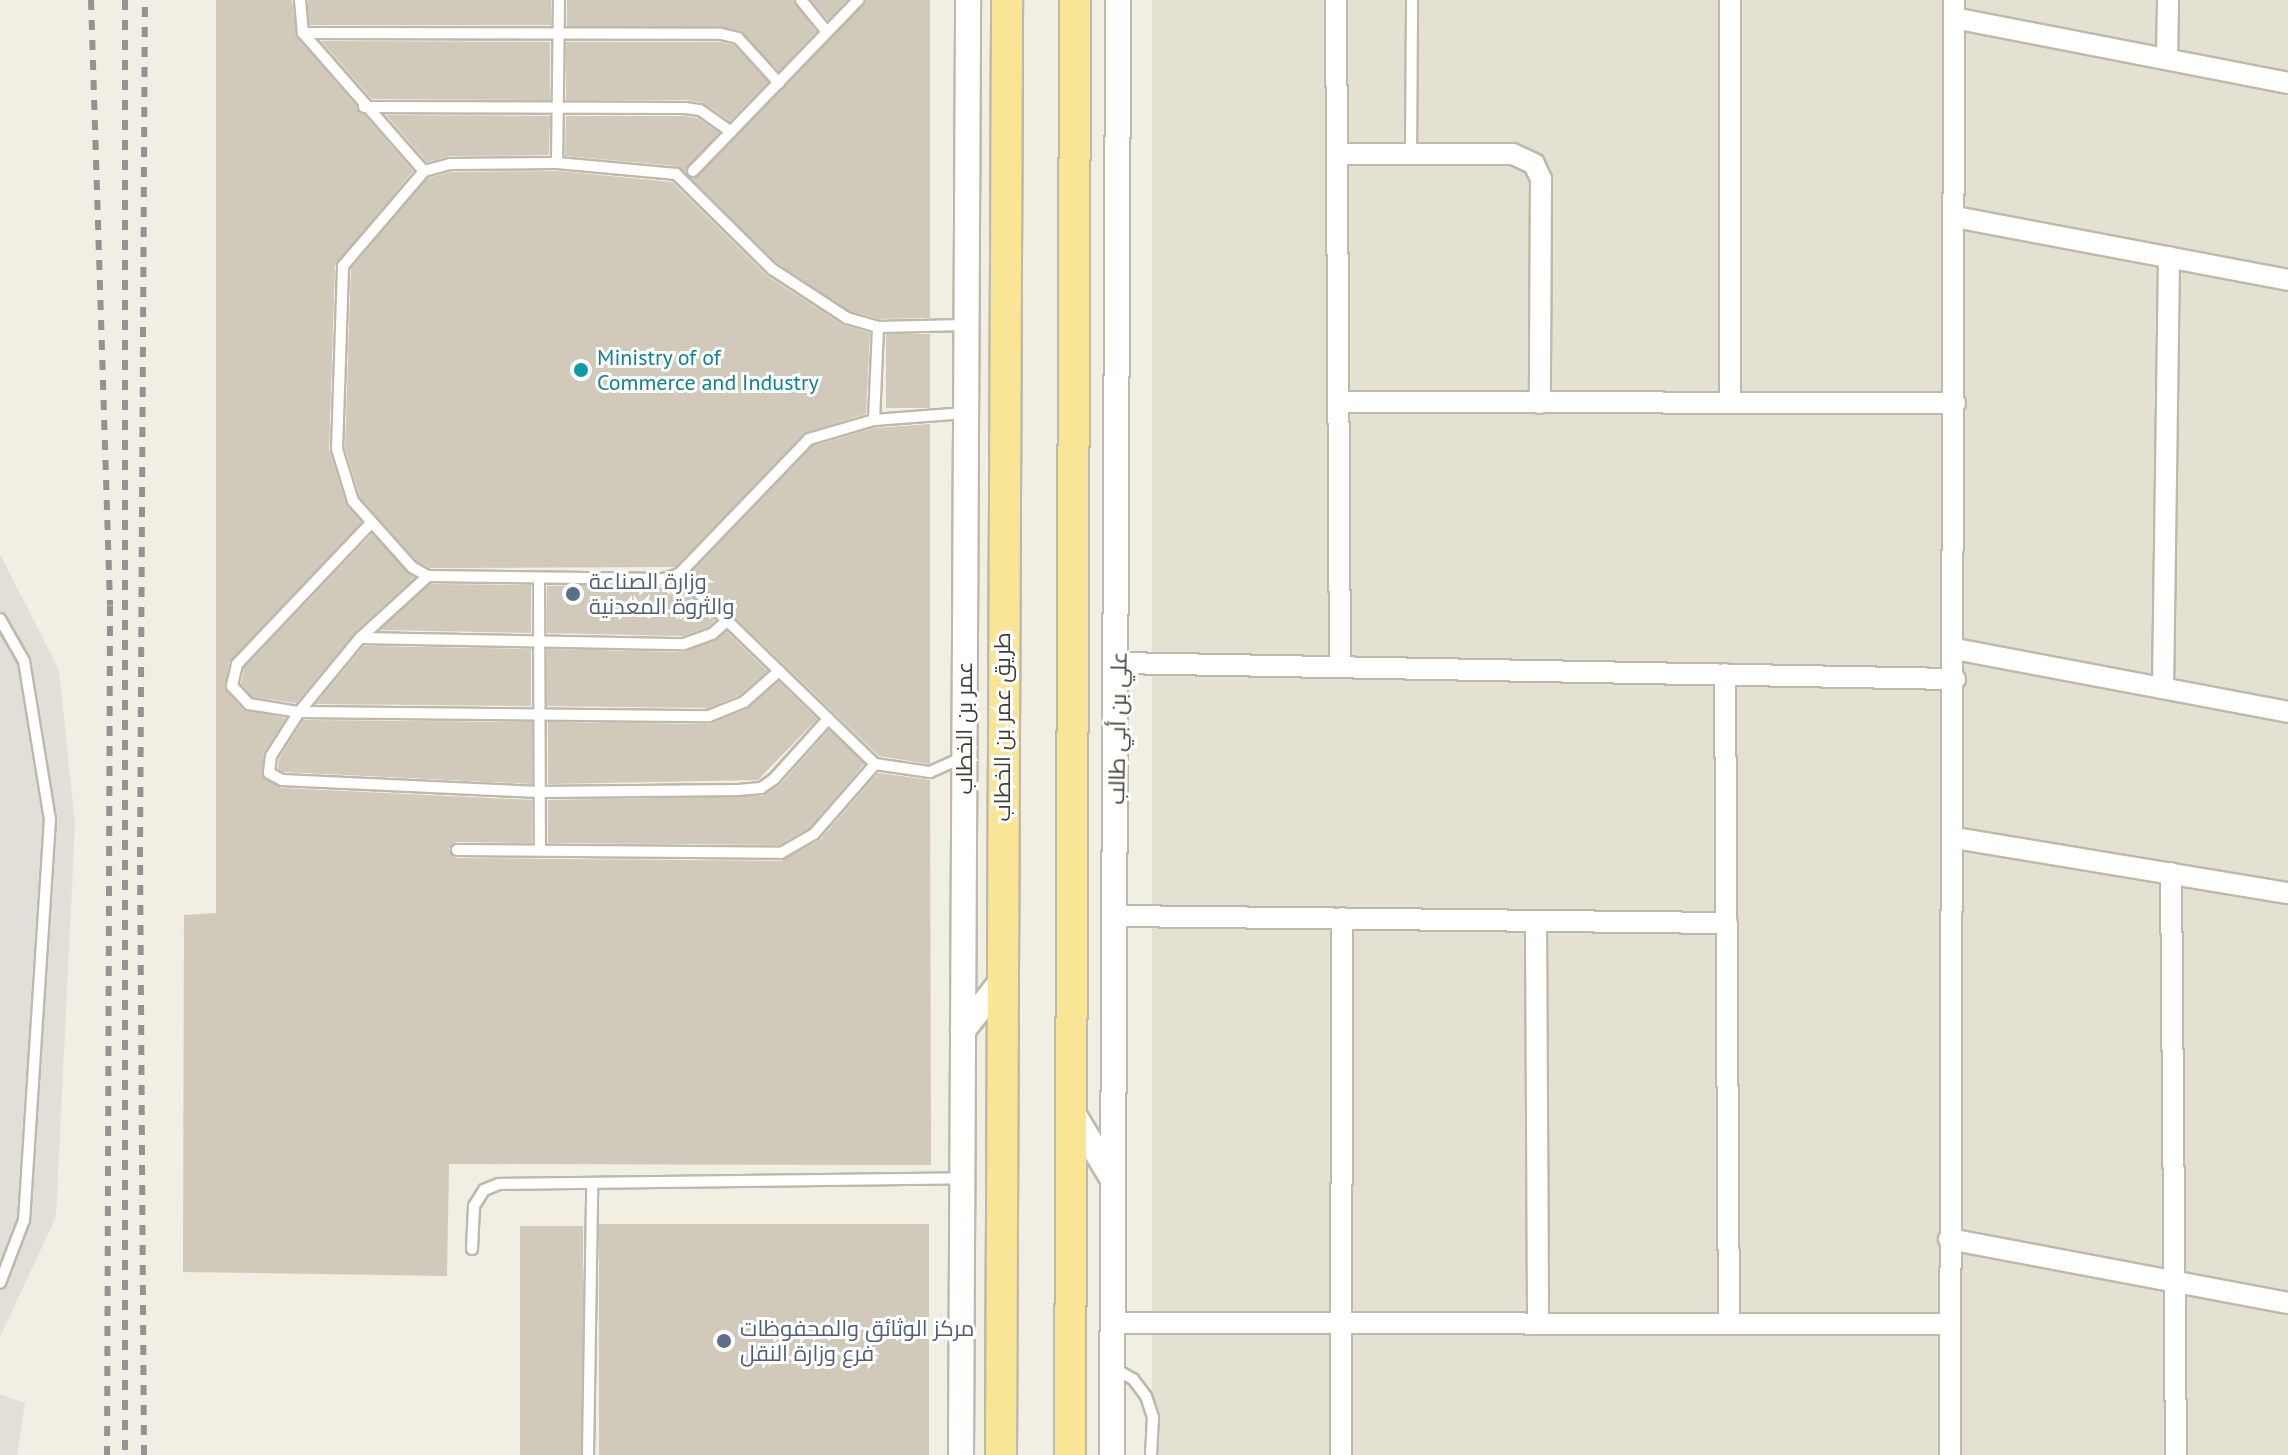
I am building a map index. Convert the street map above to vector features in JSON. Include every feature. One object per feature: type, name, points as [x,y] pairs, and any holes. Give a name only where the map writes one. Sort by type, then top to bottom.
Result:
[{"type":"main road","name":"طريق عمر بن الخطاب","points":[[1001,1455],[1007,0]]},
{"type":"main road","points":[[1070,1455],[1075,0]]},
{"type":"street","name":"عمر بن الخطاب","points":[[961,1455],[968,0]]},
{"type":"street","name":"علي بن أبي طالب","points":[[1112,1455],[1119,663],[1118,0]]},
{"type":"street","points":[[1336,0],[1340,667]]},
{"type":"street","points":[[1730,0],[1730,403]]},
{"type":"street","points":[[2167,59],[2168,0]]},
{"type":"street","points":[[1950,1455],[1947,1324],[1955,838],[1954,9],[2167,59],[2288,83]]},
{"type":"street","points":[[1337,154],[1513,154],[1528,159],[1539,171],[1540,403]]},
{"type":"street","points":[[1955,217],[2288,280]]},
{"type":"street","points":[[2163,688],[2169,257]]},
{"type":"street","points":[[1339,402],[1955,403]]},
{"type":"street","points":[[1955,649],[2288,712]]},
{"type":"street","points":[[1119,663],[1955,679]]},
{"type":"street","points":[[1725,674],[1729,1324]]},
{"type":"street","points":[[1955,838],[2288,893]]},
{"type":"street","points":[[2171,873],[2176,1455]]},
{"type":"street","points":[[1116,916],[1727,923]]},
{"type":"street","points":[[1341,1455],[1342,918]]},
{"type":"street","points":[[1536,921],[1538,1324]]},
{"type":"street","points":[[963,1030],[1001,982]]},
{"type":"street","points":[[1071,1110],[1113,1180]]},
{"type":"street","points":[[1949,1239],[2174,1279],[2288,1303]]},
{"type":"street","points":[[1113,1323],[1947,1324]]},
{"type":"lane","points":[[300,0],[303,33],[364,107],[424,171]]},
{"type":"lane","points":[[557,163],[559,0]]},
{"type":"lane","points":[[801,0],[827,32]]},
{"type":"lane","points":[[693,171],[858,0]]},
{"type":"lane","points":[[1411,154],[1412,0]]},
{"type":"lane","points":[[303,33],[558,32],[738,38],[779,83]]},
{"type":"lane","points":[[364,107],[556,104],[685,108],[700,110],[731,132]]},
{"type":"lane","points":[[965,325],[878,327],[847,318],[792,285],[676,174],[557,163],[450,164],[424,171],[343,266],[337,449],[342,476],[370,524],[428,576],[664,579],[679,574],[795,450],[809,439],[874,420],[965,413]]},
{"type":"lane","points":[[874,420],[878,327]]},
{"type":"lane","points":[[370,524],[233,674],[232,686],[249,704],[299,712],[539,718],[709,716],[744,702],[779,671]]},
{"type":"lane","points":[[679,574],[875,764],[930,772],[965,757]]},
{"type":"lane","points":[[428,576],[360,638],[299,712],[271,756],[269,773],[282,780],[539,792],[761,788],[828,719]]},
{"type":"lane","points":[[539,579],[540,849]]},
{"type":"lane","points":[[0,619],[24,661],[50,819],[24,1220],[0,1283]]},
{"type":"lane","points":[[360,638],[684,644],[712,634],[727,621]]},
{"type":"lane","points":[[457,850],[781,853],[814,834],[875,764]]},
{"type":"lane","points":[[472,1249],[474,1206],[484,1190],[499,1184],[592,1186],[962,1178]]},
{"type":"lane","points":[[588,1455],[592,1186]]},
{"type":"lane","points":[[1113,1368],[1133,1379],[1146,1396],[1153,1417],[1151,1455]]},
{"type":"shaded area","points":[[1152,0],[2288,0],[2288,1455],[1152,1455]]},
{"type":"shaded area","points":[[0,554],[59,670],[75,824],[56,1217],[0,1337]]},
{"type":"shaded area","points":[[0,1394],[25,1403],[17,1455],[0,1455]]},
{"type":"building","points":[[216,0],[292,0],[297,38],[413,171],[335,266],[329,449],[346,504],[361,522],[229,662],[225,689],[243,710],[286,718],[264,752],[262,777],[282,788],[532,800],[532,843],[456,842],[449,849],[456,858],[781,861],[820,840],[878,773],[930,780],[931,1165],[449,1164],[447,1276],[183,1272],[184,915],[216,913]]},
{"type":"building","points":[[308,0],[551,0],[551,25],[308,25]]},
{"type":"building","points":[[567,0],[793,0],[816,32],[779,71],[740,30],[567,26]]},
{"type":"building","points":[[811,0],[847,0],[828,20]]},
{"type":"building","points":[[866,0],[930,0],[930,318],[879,319],[850,311],[777,263],[692,179]]},
{"type":"building","points":[[321,41],[550,42],[550,100],[372,99]]},
{"type":"building","points":[[566,42],[720,42],[734,45],[768,82],[730,121],[704,103],[686,100],[566,100]]},
{"type":"building","points":[[386,115],[550,116],[549,155],[450,156],[427,162]]},
{"type":"building","points":[[566,116],[684,116],[697,118],[719,133],[685,172],[677,166],[565,156]]},
{"type":"building","points":[[557,171],[672,182],[767,276],[843,325],[870,333],[866,414],[804,433],[675,567],[430,568],[417,561],[360,497],[345,448],[351,269],[428,178],[451,172]]},
{"type":"building","points":[[886,334],[930,334],[930,408],[886,408]]},
{"type":"building","points":[[930,424],[929,764],[879,756],[690,574],[813,446],[875,428]]},
{"type":"building","points":[[372,534],[414,578],[355,632],[296,703],[253,697],[241,684],[244,668]]},
{"type":"building","points":[[677,583],[715,620],[708,627],[683,636],[547,633],[547,586]]},
{"type":"building","points":[[431,584],[531,585],[531,633],[380,630]]},
{"type":"building","points":[[727,632],[767,671],[740,695],[708,708],[547,706],[547,649],[684,652]]},
{"type":"building","points":[[364,646],[531,649],[531,706],[316,704]]},
{"type":"building","points":[[779,682],[817,719],[758,780],[548,784],[548,722],[710,724],[747,709]]},
{"type":"building","points":[[303,720],[532,722],[532,784],[284,772],[278,769],[279,759]]},
{"type":"building","points":[[829,730],[864,764],[809,828],[779,845],[548,843],[548,800],[762,796],[780,785]]},
{"type":"building","name":"مركز الوثائق والمحفوظات فرع وزارة النقل","points":[[599,1224],[929,1224],[929,1455],[599,1455]]},
{"type":"building","points":[[520,1226],[583,1226],[583,1455],[520,1455]]},
{"type":"railway","points":[[91,0],[110,606],[107,1455]]},
{"type":"railway","points":[[125,0],[125,1455]]},
{"type":"railway","points":[[144,1455],[140,857],[145,0]]},
{"type":"place","name":"Ministry of of Commerce and Industry","points":[[581,370]]},
{"type":"place","name":"وزارة الصناعة والثروة المعدنية","points":[[573,594]]},
{"type":"place","name":"مركز الوثائق والمحفوظات فرع وزارة النقل","points":[[724,1341]]}]
